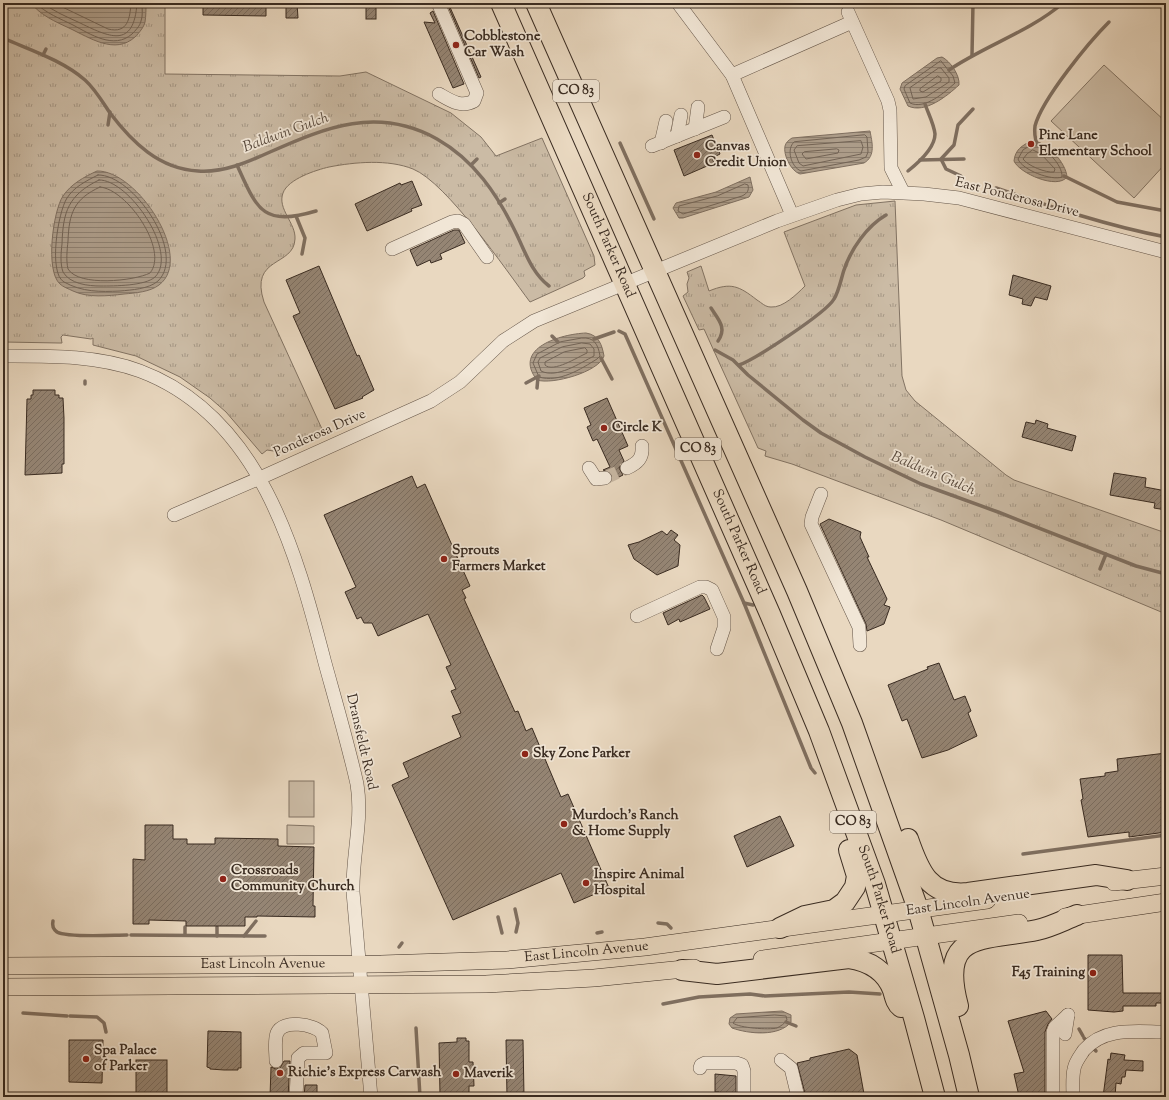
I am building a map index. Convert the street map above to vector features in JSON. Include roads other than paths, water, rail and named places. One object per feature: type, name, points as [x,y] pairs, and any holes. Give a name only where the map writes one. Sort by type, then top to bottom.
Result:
[{"type":"highway","name":"South Parker Road","points":[[501,3],[799,682],[840,786],[884,914],[935,1097]]},
{"type":"highway","name":"CO 83","points":[[536,3],[826,659],[879,796],[918,910],[959,1054],[969,1097]]},
{"type":"highway","points":[[780,928],[805,916],[826,912],[840,907],[853,891],[857,876],[855,865],[794,701],[799,682]]},
{"type":"highway","points":[[879,796],[897,809],[914,856],[924,875],[932,884],[946,892],[968,893],[1096,875],[1127,880]]},
{"type":"highway","points":[[981,1097],[954,988],[952,973],[955,961],[964,948],[977,939],[1038,930],[1077,915]]},
{"type":"highway","points":[[682,970],[717,974],[842,958],[854,958],[867,962],[881,972],[890,984],[898,1004],[914,1018]]},
{"type":"main road","name":"East Lincoln Avenue","points":[[3,966],[358,964],[454,962],[560,956],[638,948],[1127,880],[1166,876]]},
{"type":"main road","name":"East Lincoln Avenue","points":[[3,987],[362,986],[536,982],[682,970],[1166,902]]},
{"type":"street","points":[[438,3],[473,80],[477,93],[474,101],[464,104],[452,102],[439,94]]},
{"type":"street","points":[[678,3],[732,75],[792,215]]},
{"type":"street","points":[[732,75],[850,17],[889,106],[891,168],[903,192]]},
{"type":"street","points":[[694,129],[698,107]]},
{"type":"street","points":[[677,136],[681,115]]},
{"type":"street","points":[[666,121],[656,145],[724,117]]},
{"type":"street","points":[[880,193],[891,168]]},
{"type":"street","name":"East Ponderosa Drive","points":[[655,270],[792,215],[842,198],[880,193],[903,192],[938,195],[978,202],[1108,238],[1166,252]]},
{"type":"street","points":[[392,249],[452,222],[458,221],[464,224],[487,257]]},
{"type":"street","name":"Ponderosa Drive","points":[[174,515],[432,401],[457,384],[520,328],[655,270]]},
{"type":"street","points":[[3,356],[71,357],[98,360],[131,368],[161,381],[186,395],[214,418],[238,445],[260,478]]},
{"type":"street","points":[[627,468],[639,461],[642,453],[642,446]]},
{"type":"street","points":[[589,468],[596,479],[605,478]]},
{"type":"street","name":"Dransfeldt Road","points":[[260,478],[277,514],[305,584],[357,784],[359,806],[353,887],[358,964],[362,986],[371,1097]]},
{"type":"street","points":[[820,494],[811,518],[811,524],[859,627],[860,645]]},
{"type":"street","points":[[637,616],[700,587],[710,588],[725,620],[717,649]]},
{"type":"street","points":[[1053,1097],[1052,1034],[1055,1027],[1068,1015],[1065,1034]]},
{"type":"street","points":[[276,1061],[277,1032],[282,1027],[289,1025],[310,1026],[320,1031],[324,1040],[326,1053],[304,1053],[299,1056],[296,1061],[296,1097]]},
{"type":"street","points":[[1073,1097],[1073,1076],[1075,1064],[1090,1045],[1100,1037],[1114,1032],[1166,1032]]},
{"type":"street","points":[[304,1053],[304,1097]]},
{"type":"street","points":[[781,1060],[791,1068],[798,1097]]},
{"type":"street","points":[[700,1068],[701,1065],[705,1063],[740,1064],[744,1071],[744,1097]]},
{"type":"water","points":[[31,3],[146,3],[146,15],[142,28],[135,37],[119,45],[111,45],[94,40],[54,21],[44,15]]},
{"type":"water","points":[[942,57],[954,69],[958,77],[959,85],[942,99],[928,106],[915,108],[908,106],[900,89],[902,83],[937,58]]},
{"type":"water","points":[[870,131],[872,153],[868,160],[864,163],[800,174],[794,170],[786,158],[785,146],[792,138]]},
{"type":"water","points":[[1032,141],[1044,145],[1055,154],[1063,165],[1067,177],[1062,181],[1047,181],[1030,175],[1017,166],[1014,161],[1017,151],[1025,144]]},
{"type":"water","points":[[97,171],[113,175],[129,185],[144,200],[166,237],[170,256],[168,272],[159,285],[147,291],[98,296],[85,295],[64,287],[55,277],[52,241],[59,204],[66,192],[74,184]]},
{"type":"water","points":[[750,177],[753,190],[749,197],[683,218],[679,218],[673,208],[676,203],[716,192]]},
{"type":"water","points":[[586,333],[597,338],[601,344],[604,356],[600,362],[585,372],[574,376],[553,381],[537,380],[531,369],[531,359],[535,351],[543,345],[564,336]]},
{"type":"water","points":[[782,1011],[791,1015],[791,1022],[786,1027],[772,1032],[747,1032],[732,1028],[729,1024],[730,1018],[736,1014]]},
{"type":"waterway","points":[[972,55],[973,3]]},
{"type":"waterway","points":[[949,70],[1036,22],[1063,3]]},
{"type":"waterway","points":[[1037,144],[1035,126],[1047,101],[1067,71],[1109,22]]},
{"type":"waterway","name":"Baldwin Gulch","points":[[3,38],[46,56],[76,73],[92,87],[118,124],[137,144],[159,159],[184,169],[198,171],[226,169],[311,135],[332,128],[352,124],[373,122],[394,124],[415,129],[450,147],[483,179],[508,217],[533,268],[549,286]]},
{"type":"waterway","name":"Baldwin Gulch","points":[[43,55],[46,49]]},
{"type":"waterway","points":[[908,171],[925,155],[934,139],[935,134],[933,126],[925,104]]},
{"type":"waterway","points":[[961,176],[946,169],[941,159],[954,145],[958,125],[973,109]]},
{"type":"waterway","points":[[108,125],[110,112]]},
{"type":"waterway","points":[[620,143],[654,219]]},
{"type":"waterway","points":[[471,165],[477,159]]},
{"type":"waterway","points":[[920,160],[964,159]]},
{"type":"waterway","points":[[237,165],[250,193],[264,210],[273,215],[284,217],[316,211]]},
{"type":"waterway","points":[[1064,176],[1117,202],[1166,211]]},
{"type":"waterway","points":[[996,188],[1101,222],[1166,237]]},
{"type":"waterway","name":"Baldwin Gulch","points":[[499,203],[505,199]]},
{"type":"waterway","points":[[739,365],[759,355],[804,325],[828,306],[836,296],[847,262],[855,246],[872,225],[886,215]]},
{"type":"waterway","points":[[296,216],[305,238],[302,254]]},
{"type":"waterway","points":[[711,308],[719,320],[722,328],[721,336],[718,341]]},
{"type":"waterway","points":[[619,331],[625,334],[744,603],[811,768],[815,773]]},
{"type":"waterway","points":[[594,339],[614,332]]},
{"type":"waterway","points":[[552,336],[558,342]]},
{"type":"waterway","name":"Baldwin Gulch","points":[[715,350],[733,360],[748,375],[821,433],[865,457],[921,484],[998,512],[1136,566],[1166,574]]},
{"type":"waterway","points":[[601,358],[612,379]]},
{"type":"waterway","points":[[526,383],[539,376]]},
{"type":"waterway","points":[[537,388],[538,377]]},
{"type":"waterway","points":[[1100,569],[1106,554]]},
{"type":"waterway","points":[[744,603],[753,605]]},
{"type":"waterway","points":[[1023,854],[1166,835]]},
{"type":"waterway","points":[[515,909],[518,923],[516,932]]},
{"type":"waterway","points":[[498,917],[502,933]]},
{"type":"waterway","points":[[53,921],[55,930],[62,934],[80,936],[127,935]]},
{"type":"waterway","points":[[244,936],[256,921]]},
{"type":"waterway","points":[[658,923],[667,924],[671,928]]},
{"type":"waterway","points":[[185,927],[185,935]]},
{"type":"waterway","points":[[217,927],[217,936]]},
{"type":"waterway","points":[[597,933],[602,932]]},
{"type":"waterway","points":[[131,935],[265,936]]},
{"type":"waterway","points":[[399,947],[402,943]]},
{"type":"waterway","points":[[663,1004],[699,997],[750,994],[765,996],[849,992],[880,994]]},
{"type":"waterway","points":[[23,1013],[67,1016]]},
{"type":"waterway","points":[[70,1016],[97,1017],[104,1023],[106,1032]]},
{"type":"waterway","points":[[786,1022],[796,1026]]},
{"type":"waterway","points":[[416,1028],[420,1097]]},
{"type":"waterway","points":[[1079,1029],[1083,1036]]},
{"type":"waterway","points":[[1084,1038],[1096,1051]]},
{"type":"tunnel","points":[[605,478],[627,468]]},
{"type":"place","name":"Cobblestone Car Wash","points":[[456,45]]},
{"type":"place","name":"Pine Lane Elementary School","points":[[1031,144]]},
{"type":"place","name":"Canvas Credit Union","points":[[697,155]]},
{"type":"place","name":"Circle K","points":[[604,428]]},
{"type":"place","name":"Sprouts Farmers Market","points":[[444,559]]},
{"type":"place","name":"Sky Zone Parker","points":[[525,754]]},
{"type":"place","name":"Murdoch's Ranch & Home Supply","points":[[564,824]]},
{"type":"place","name":"Crossroads Community Church","points":[[223,879]]},
{"type":"place","name":"Inspire Animal Hospital","points":[[586,883]]},
{"type":"place","name":"F45 Training","points":[[1093,973]]},
{"type":"place","name":"Spa Palace of Parker","points":[[86,1059]]},
{"type":"place","name":"Richie's Express Carwash","points":[[280,1073]]},
{"type":"place","name":"Maverik","points":[[456,1074]]}]
